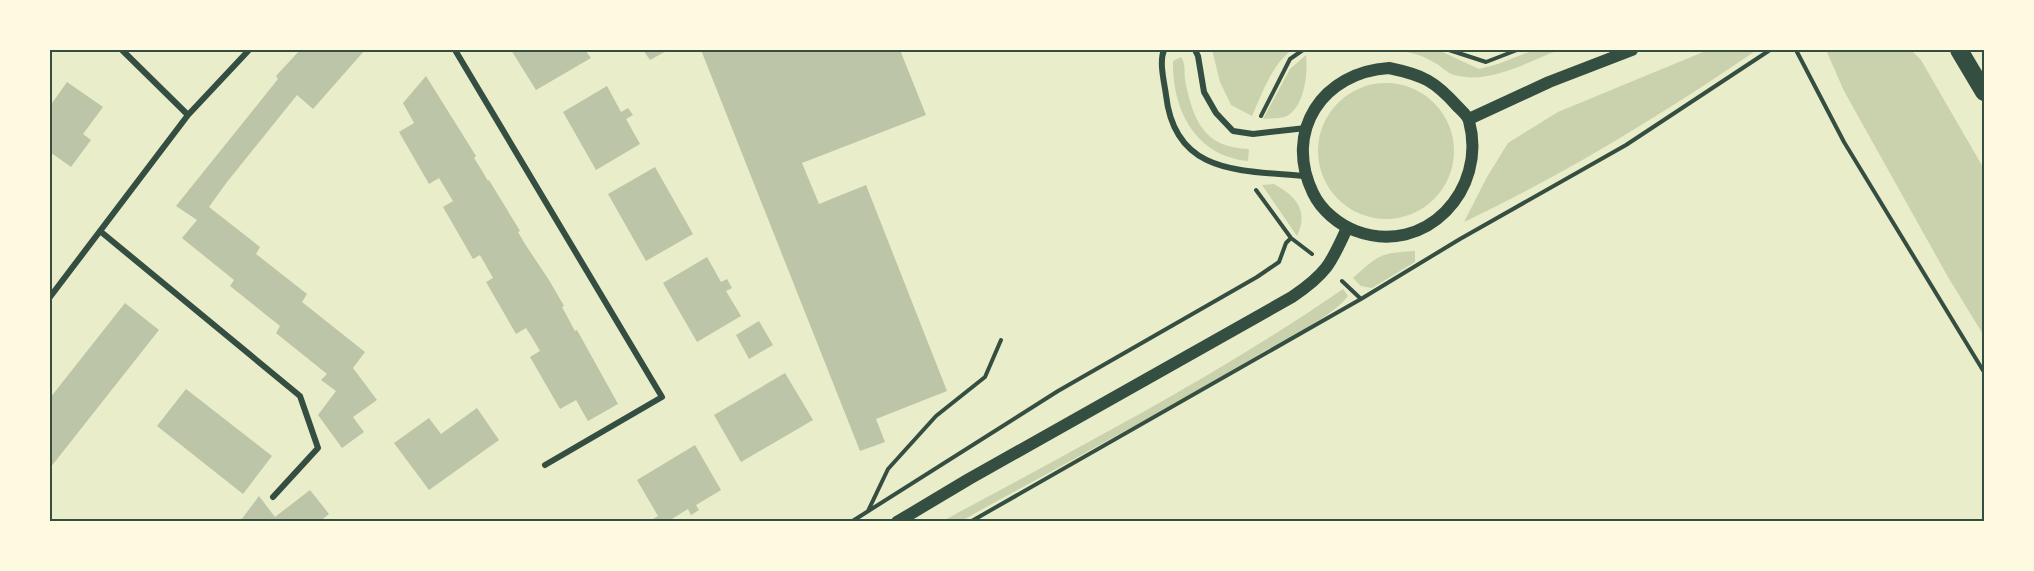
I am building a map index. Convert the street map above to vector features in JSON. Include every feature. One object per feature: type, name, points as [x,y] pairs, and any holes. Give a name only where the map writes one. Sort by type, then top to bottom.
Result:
[{"type":"highway","points":[[1959,50],[1984,92]]},
{"type":"main road","points":[[1469,119],[1549,82],[1632,50]]},
{"type":"main road","points":[[1382,69],[1418,74],[1438,86],[1469,119],[1473,149],[1468,174],[1458,198],[1441,217],[1419,231],[1394,237],[1367,235],[1347,228],[1327,212],[1314,196],[1305,176],[1302,154],[1306,128],[1312,112],[1323,97],[1336,85],[1359,73],[1382,69]]},
{"type":"main road","points":[[897,522],[1292,297],[1313,282],[1328,267],[1347,228]]},
{"type":"street","points":[[122,50],[188,115]]},
{"type":"street","points":[[50,297],[188,115],[249,50]]},
{"type":"street","points":[[455,50],[662,397],[544,465]]},
{"type":"street","points":[[1164,50],[1161,57],[1167,107],[1186,148],[1215,165],[1305,176]]},
{"type":"street","points":[[1195,50],[1204,92],[1216,113],[1233,131],[1253,134],[1306,128]]},
{"type":"street","points":[[100,231],[300,396],[318,448],[273,497]]},
{"type":"path","points":[[1449,50],[1486,62],[1517,50]]},
{"type":"path","points":[[970,522],[1626,145],[1770,50]]},
{"type":"path","points":[[1796,50],[1844,142],[1984,372]]},
{"type":"path","points":[[851,522],[1059,392],[1257,278],[1279,262],[1286,243],[1291,238]]},
{"type":"path","points":[[867,511],[888,469],[936,416],[985,377],[1001,340]]},
{"type":"green space","points":[[1212,50],[1292,50],[1273,71],[1252,116],[1231,105],[1220,82]]},
{"type":"green space","points":[[1391,50],[1438,50],[1479,69],[1534,50],[1559,50],[1508,71],[1481,77],[1467,77],[1451,74],[1419,55]]},
{"type":"green space","points":[[1708,50],[1757,50],[1614,142],[1464,222],[1487,177],[1508,143],[1558,112]]},
{"type":"green space","points":[[1826,50],[1911,50],[1921,60],[1984,169],[1984,336],[1948,277],[1844,91]]},
{"type":"green space","points":[[1306,55],[1306,80],[1298,105],[1287,116],[1263,119],[1290,69]]},
{"type":"green space","points":[[1181,57],[1184,62],[1185,80],[1192,107],[1203,129],[1221,143],[1249,149],[1248,161],[1214,150],[1190,127],[1182,112],[1174,79],[1173,61]]},
{"type":"green space","points":[[1386,83],[1412,88],[1424,94],[1434,103],[1443,113],[1449,125],[1454,151],[1449,177],[1443,189],[1434,199],[1424,208],[1412,214],[1386,219],[1360,214],[1348,208],[1338,199],[1329,189],[1323,177],[1318,151],[1323,125],[1329,113],[1338,103],[1348,94],[1360,88]]},
{"type":"green space","points":[[1274,184],[1289,194],[1298,205],[1302,219],[1297,236],[1262,185]]},
{"type":"green space","points":[[1415,251],[1415,262],[1372,288],[1361,286],[1353,278],[1369,264],[1386,254]]},
{"type":"green space","points":[[1343,289],[1348,296],[1341,304],[1307,327],[1149,418],[961,521],[941,522],[1196,382]]},
{"type":"building","points":[[300,50],[365,50],[313,109],[297,95],[209,207],[260,247],[256,254],[307,294],[302,302],[365,352],[353,368],[377,400],[353,417],[364,432],[342,448],[318,415],[336,391],[321,380],[327,374],[276,333],[280,326],[230,286],[234,280],[182,238],[197,220],[176,206],[278,79],[276,76]]},
{"type":"building","points":[[511,50],[585,50],[591,58],[536,90]]},
{"type":"building","points":[[643,50],[668,50],[650,60]]},
{"type":"building","points":[[701,50],[900,50],[926,115],[802,163],[819,204],[866,185],[947,391],[876,419],[885,442],[860,451]]},
{"type":"building","points":[[426,76],[476,156],[474,158],[520,231],[518,232],[525,244],[549,280],[575,331],[577,330],[618,404],[588,421],[576,400],[560,409],[530,357],[540,351],[526,328],[516,334],[486,282],[493,278],[480,255],[473,259],[443,207],[453,201],[439,178],[429,184],[399,132],[414,123],[403,103]]},
{"type":"building","points":[[67,82],[103,107],[83,134],[91,140],[71,167],[50,152],[50,106]]},
{"type":"building","points":[[607,86],[621,112],[628,108],[633,115],[626,119],[640,144],[596,170],[563,112]]},
{"type":"building","points":[[655,167],[693,234],[646,261],[608,194]]},
{"type":"building","points":[[707,257],[721,282],[727,279],[732,288],[726,291],[741,316],[697,342],[663,283]]},
{"type":"building","points":[[125,303],[159,330],[50,468],[50,398]]},
{"type":"building","points":[[759,321],[773,345],[749,359],[736,335]]},
{"type":"building","points":[[785,373],[813,420],[741,462],[714,415]]},
{"type":"building","points":[[186,389],[272,456],[243,494],[157,426]]},
{"type":"building","points":[[477,408],[499,440],[429,490],[394,443],[429,418],[441,434]]},
{"type":"building","points":[[695,445],[721,490],[696,505],[699,510],[691,515],[688,509],[667,522],[648,522],[658,516],[637,480]]},
{"type":"building","points":[[310,490],[329,514],[319,522],[242,522],[241,520],[259,496],[275,517]]}]
